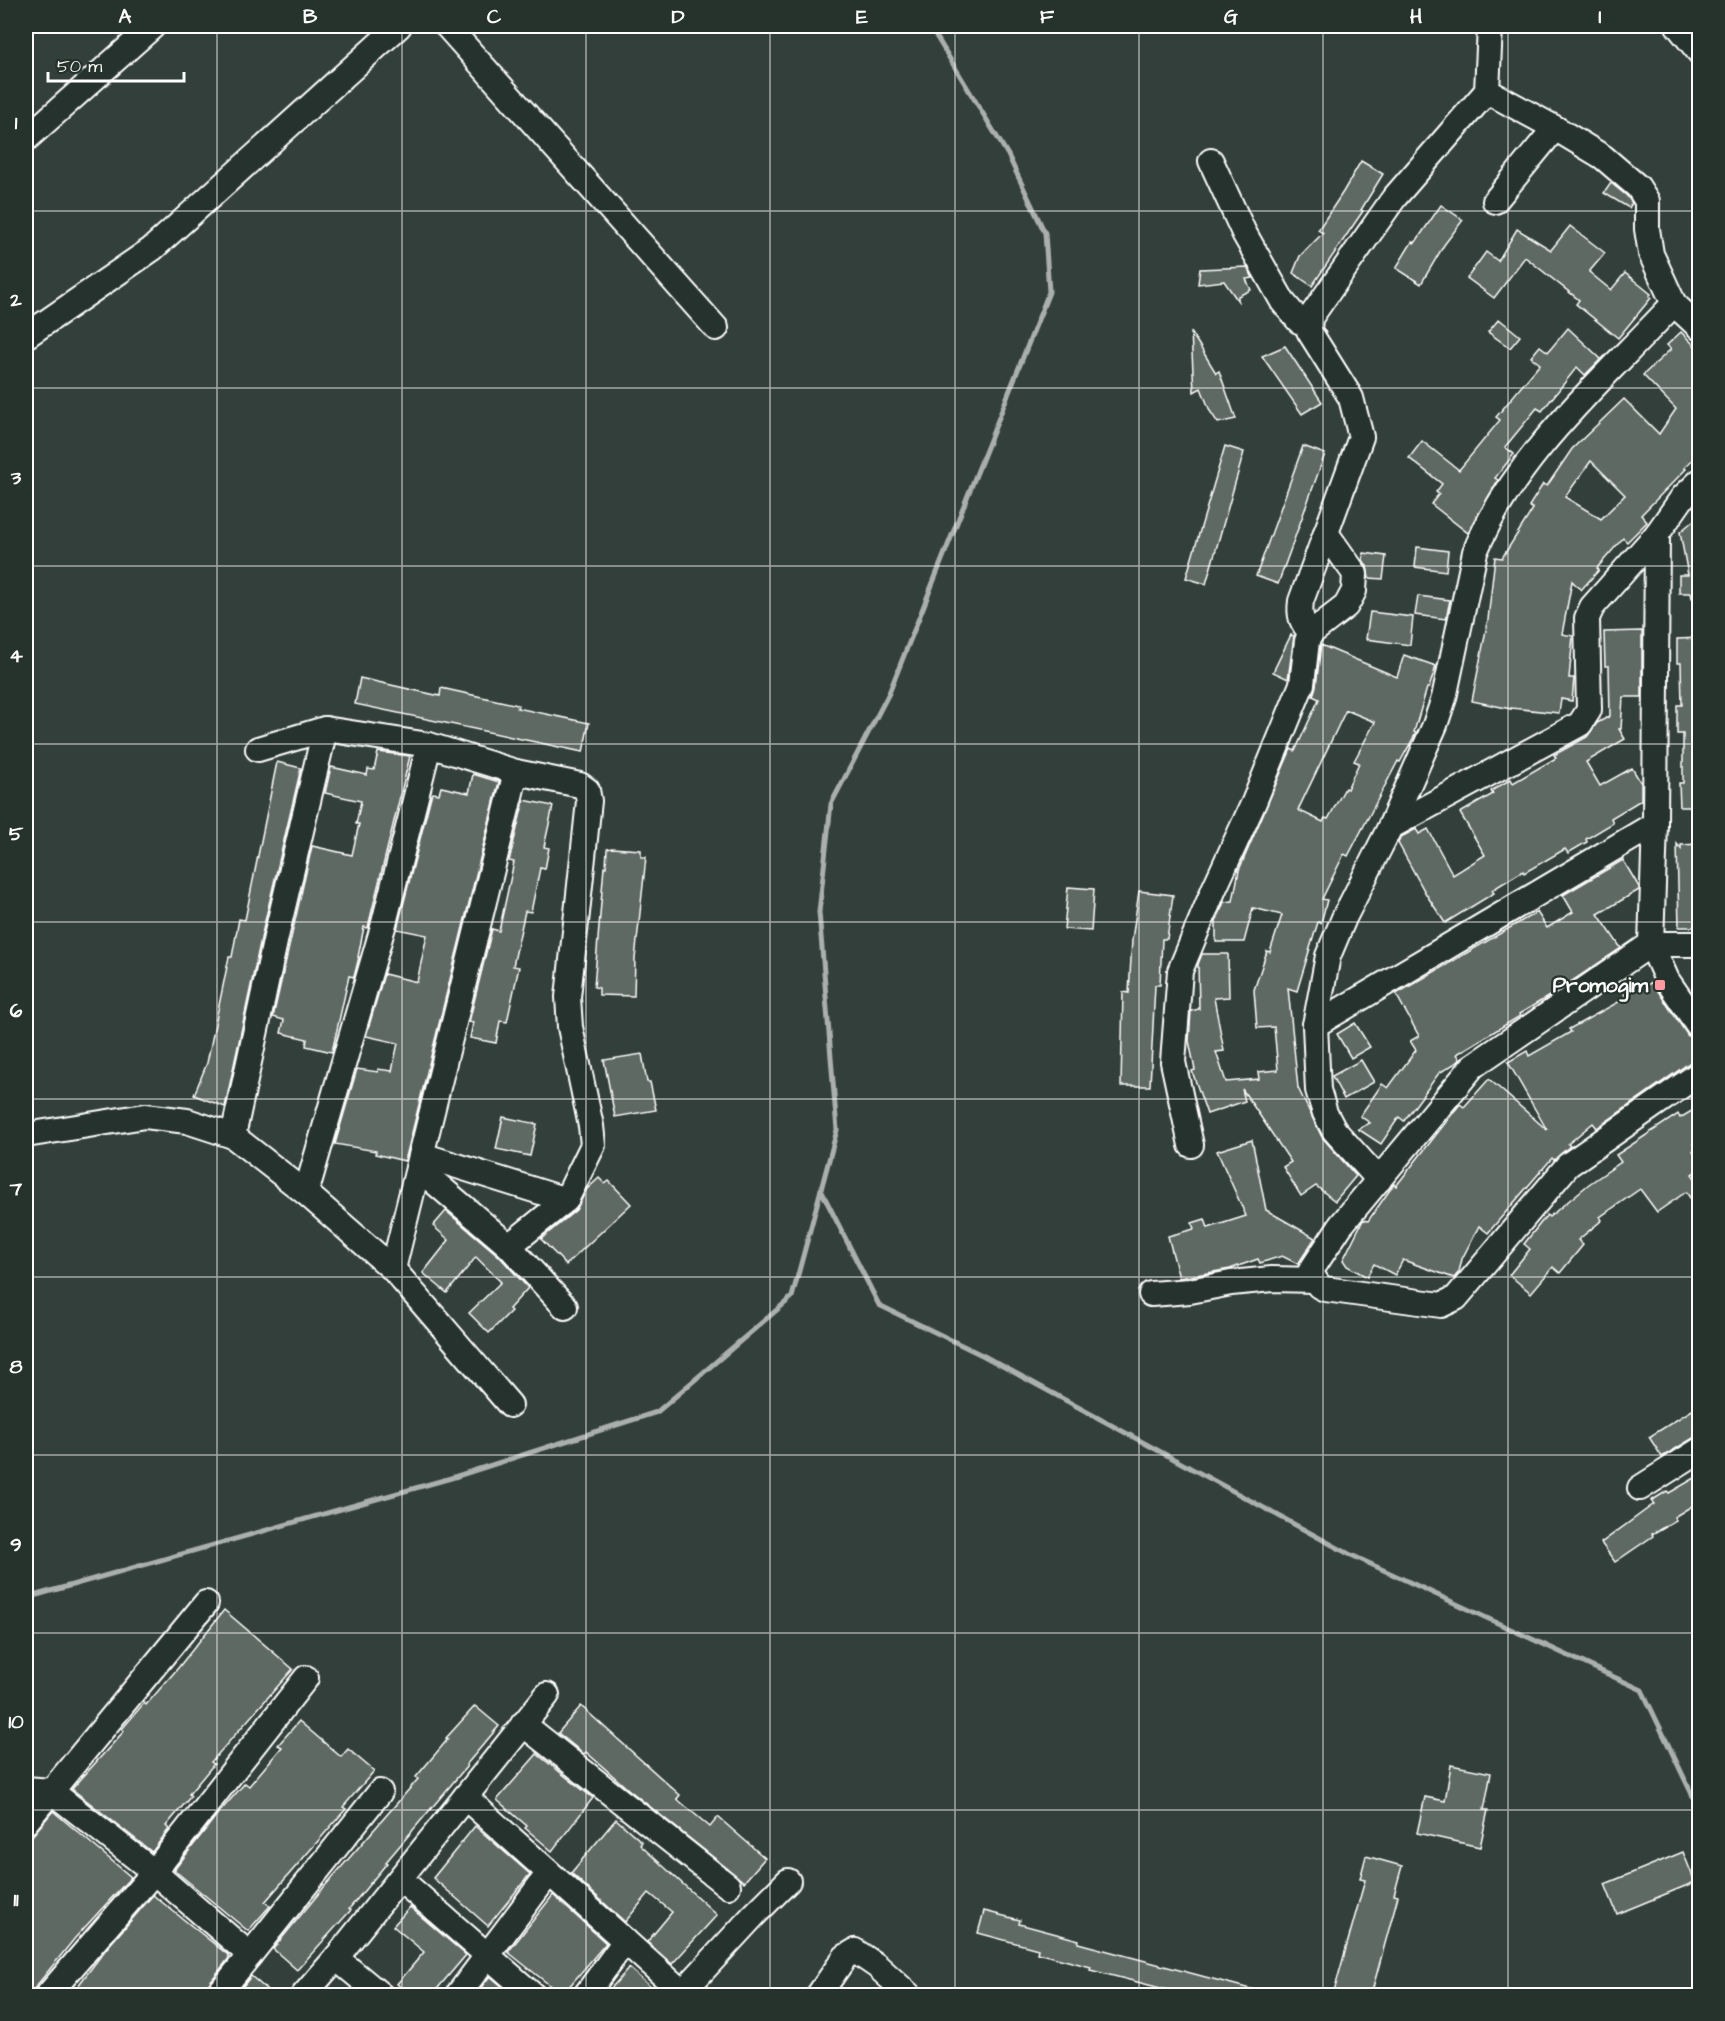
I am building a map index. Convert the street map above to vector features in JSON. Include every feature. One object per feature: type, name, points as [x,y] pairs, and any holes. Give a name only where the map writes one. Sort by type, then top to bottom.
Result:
[{"type":"street","points":[[26,139],[153,26]]},
{"type":"street","points":[[26,336],[152,249],[399,26]]},
{"type":"street","points":[[447,26],[716,328]]},
{"type":"street","points":[[1311,633],[1302,623],[1299,612],[1301,601],[1361,437],[1351,398],[1309,331],[1308,324],[1394,198],[1487,91],[1490,26]]},
{"type":"street","points":[[1678,26],[1700,53]]},
{"type":"street","points":[[1487,91],[1603,157],[1638,187],[1647,201],[1647,229],[1651,254],[1674,304],[1700,327]]},
{"type":"street","points":[[1495,201],[1555,128]]},
{"type":"street","points":[[1211,161],[1244,233],[1283,302],[1299,321],[1308,324]]},
{"type":"street","points":[[1378,1180],[1334,1130],[1325,1113],[1318,1090],[1315,1025],[1328,956],[1344,918],[1390,827],[1435,725],[1475,552],[1484,531],[1499,504],[1546,438],[1674,304]]},
{"type":"street","points":[[1390,827],[1580,724],[1589,710],[1587,618],[1592,607],[1657,534],[1683,497],[1700,481]]},
{"type":"street","points":[[1191,1145],[1173,1062],[1180,971],[1254,802],[1302,684],[1307,641],[1311,633],[1346,606],[1354,591],[1355,574],[1326,533]]},
{"type":"street","points":[[1657,534],[1651,944],[1667,980],[1700,1028]]},
{"type":"street","points":[[233,1136],[276,937],[325,729]]},
{"type":"street","points":[[258,749],[325,729],[429,745],[516,772],[580,785],[587,790],[589,801],[568,997],[570,1027],[591,1126],[592,1145],[566,1200],[509,1246]]},
{"type":"street","points":[[306,1193],[383,927],[429,745]]},
{"type":"street","points":[[393,1269],[516,772]]},
{"type":"street","points":[[1315,1025],[1654,824]]},
{"type":"street","points":[[1700,944],[1651,944],[1473,1066],[1341,1225],[1310,1272],[1314,1280],[1325,1289],[1441,1305],[1456,1298],[1568,1165],[1700,1073]]},
{"type":"street","points":[[26,1135],[145,1116],[187,1121],[233,1136],[306,1193],[393,1269],[510,1405]]},
{"type":"street","points":[[420,1161],[566,1200]]},
{"type":"street","points":[[420,1161],[509,1246],[565,1307]]},
{"type":"street","points":[[1150,1294],[1190,1291],[1231,1283],[1272,1279],[1314,1280]]},
{"type":"street","points":[[1640,1488],[1700,1449]]},
{"type":"street","points":[[26,1822],[206,1602]]},
{"type":"street","points":[[47,1995],[154,1872],[306,1678]]},
{"type":"street","points":[[303,1995],[336,1958],[547,1695]]},
{"type":"street","points":[[524,1724],[728,1886]]},
{"type":"street","points":[[26,1789],[51,1791],[154,1872],[250,1955]]},
{"type":"street","points":[[217,1995],[380,1792]]},
{"type":"street","points":[[465,1797],[681,1994],[788,1881]]},
{"type":"street","points":[[457,1995],[549,1873]]},
{"type":"street","points":[[400,1879],[534,1995]]},
{"type":"street","points":[[585,1995],[625,1941]]},
{"type":"street","points":[[818,1995],[845,1957],[855,1951],[877,1966],[910,1995]]},
{"type":"street","points":[[336,1958],[382,1995]]},
{"type":"building","points":[[1361,161],[1383,174],[1361,210],[1363,211],[1312,286],[1293,273],[1300,256],[1323,233],[1318,230]]},
{"type":"building","points":[[1611,183],[1627,196],[1632,203],[1629,208],[1604,193]]},
{"type":"building","points":[[1441,205],[1463,220],[1444,245],[1421,284],[1396,268],[1412,242],[1415,243]]},
{"type":"building","points":[[1570,226],[1605,253],[1589,272],[1611,290],[1625,273],[1651,294],[1649,296],[1651,298],[1618,338],[1576,304],[1579,300],[1525,257],[1494,298],[1467,278],[1486,252],[1498,261],[1517,229],[1551,250]]},
{"type":"building","points":[[1247,267],[1253,278],[1246,279],[1251,290],[1238,296],[1238,301],[1224,281],[1198,284],[1200,269]]},
{"type":"building","points":[[1499,319],[1520,336],[1510,348],[1488,332]]},
{"type":"building","points":[[1568,328],[1601,359],[1585,375],[1577,367],[1542,411],[1537,408],[1505,447],[1514,454],[1495,478],[1498,480],[1468,533],[1431,504],[1439,494],[1436,492],[1442,484],[1409,458],[1422,441],[1459,470],[1500,420],[1496,417],[1540,364],[1531,357],[1540,346],[1548,352]]},
{"type":"building","points":[[1191,332],[1216,373],[1219,371],[1236,419],[1218,423],[1210,411],[1201,388],[1194,392]]},
{"type":"building","points":[[1681,332],[1700,351],[1700,452],[1641,515],[1647,522],[1627,542],[1623,538],[1581,590],[1572,581],[1562,634],[1573,636],[1569,678],[1574,678],[1572,701],[1561,699],[1559,713],[1511,709],[1472,701],[1488,620],[1495,557],[1502,558],[1533,509],[1529,506],[1543,484],[1547,486],[1572,449],[1624,399],[1659,434],[1676,409],[1643,375],[1671,349],[1667,345]],"holes":[[[1591,461],[1625,495],[1601,519],[1565,497]]]},
{"type":"building","points":[[1285,346],[1322,402],[1302,414],[1262,356]]},
{"type":"building","points":[[1225,446],[1244,452],[1206,584],[1186,578]]},
{"type":"building","points":[[1303,446],[1325,454],[1278,584],[1256,576]]},
{"type":"building","points":[[1700,515],[1700,597],[1692,598],[1691,593],[1679,593],[1679,575],[1688,575],[1680,532]]},
{"type":"building","points":[[1417,547],[1448,551],[1446,571],[1415,567]]},
{"type":"building","points":[[1364,553],[1386,556],[1383,579],[1369,578],[1367,566],[1363,560]]},
{"type":"building","points":[[1418,596],[1450,600],[1446,619],[1415,615]]},
{"type":"building","points":[[1370,612],[1413,617],[1410,645],[1366,639]]},
{"type":"building","points":[[1642,631],[1642,697],[1623,697],[1621,729],[1619,729],[1625,739],[1586,762],[1600,786],[1632,768],[1641,783],[1641,800],[1611,818],[1613,823],[1586,839],[1587,842],[1568,853],[1565,849],[1524,873],[1523,871],[1492,890],[1494,893],[1445,923],[1398,843],[1401,837],[1416,829],[1419,834],[1428,829],[1453,875],[1485,855],[1460,813],[1493,794],[1491,791],[1511,779],[1513,783],[1556,758],[1554,755],[1587,737],[1597,723],[1610,716],[1609,666],[1605,666],[1604,632]]},
{"type":"building","points":[[1291,635],[1294,636],[1288,679],[1273,672]]},
{"type":"building","points":[[1700,638],[1700,807],[1680,807],[1679,783],[1683,783],[1683,734],[1677,734],[1677,705],[1682,705],[1681,663],[1677,663],[1677,639]]},
{"type":"building","points":[[1321,645],[1397,677],[1404,655],[1436,666],[1429,688],[1427,688],[1414,732],[1416,733],[1400,762],[1398,761],[1348,856],[1344,854],[1322,899],[1327,900],[1321,923],[1318,922],[1297,991],[1288,988],[1298,1088],[1322,1137],[1356,1176],[1335,1201],[1316,1186],[1301,1196],[1283,1167],[1291,1162],[1242,1089],[1245,1101],[1207,1114],[1192,1071],[1195,1070],[1189,1041],[1191,1011],[1199,1009],[1198,964],[1202,954],[1228,954],[1229,997],[1214,998],[1224,1051],[1216,1052],[1226,1082],[1259,1079],[1258,1072],[1278,1070],[1274,1027],[1257,1028],[1254,990],[1282,915],[1253,908],[1244,942],[1216,942],[1216,922],[1224,902],[1233,901],[1239,870],[1291,749],[1295,751],[1319,699],[1313,696]],"holes":[[[1346,710],[1375,722],[1354,761],[1359,763],[1347,789],[1345,788],[1328,819],[1325,818],[1323,822],[1298,810]]]},
{"type":"building","points":[[360,678],[440,696],[441,688],[518,705],[517,708],[589,723],[583,752],[355,704]]},
{"type":"building","points":[[378,752],[410,756],[368,928],[364,927],[354,977],[349,976],[332,1052],[306,1046],[307,1039],[281,1033],[284,1020],[273,1017],[312,846],[352,855],[359,824],[356,824],[361,801],[325,793],[331,767],[367,775],[368,769],[374,770]]},
{"type":"building","points":[[277,762],[301,768],[225,1107],[194,1095],[207,1063],[239,919],[245,920]]},
{"type":"building","points":[[473,774],[499,782],[405,1161],[375,1154],[376,1151],[335,1144],[357,1069],[392,1071],[398,1043],[366,1036],[384,974],[417,982],[427,935],[397,929],[431,796],[433,793],[439,794],[441,787],[469,793]]},
{"type":"building","points":[[524,800],[553,806],[544,847],[549,848],[545,869],[540,868],[531,912],[525,911],[513,966],[519,967],[507,1022],[500,1021],[496,1043],[470,1038],[473,1023],[469,1022],[492,929],[499,931],[514,862],[509,861]]},
{"type":"building","points":[[1677,844],[1681,849],[1681,845],[1700,844],[1700,927],[1679,927]]},
{"type":"building","points":[[607,849],[641,850],[641,857],[646,857],[635,959],[634,996],[599,995],[599,988],[594,987],[604,867],[606,867]]},
{"type":"building","points":[[1623,860],[1639,890],[1598,914],[1621,948],[1519,1014],[1520,1016],[1457,1054],[1459,1061],[1439,1073],[1404,1121],[1399,1117],[1381,1144],[1358,1129],[1370,1123],[1360,1116],[1382,1084],[1388,1088],[1416,1050],[1410,1041],[1419,1036],[1396,994],[1537,912],[1547,928],[1573,912],[1563,895]]},
{"type":"building","points":[[1068,887],[1094,889],[1091,931],[1064,929]]},
{"type":"building","points":[[1139,891],[1173,895],[1167,939],[1162,939],[1160,985],[1155,985],[1150,1086],[1121,1086],[1123,992],[1129,993],[1132,940]]},
{"type":"building","points":[[1639,982],[1642,988],[1652,982],[1688,1036],[1700,1043],[1700,1059],[1692,1061],[1597,1128],[1593,1123],[1568,1144],[1570,1146],[1554,1160],[1552,1158],[1488,1233],[1479,1226],[1462,1259],[1459,1272],[1454,1278],[1403,1260],[1395,1275],[1374,1264],[1367,1277],[1347,1266],[1343,1260],[1363,1220],[1368,1221],[1394,1184],[1396,1186],[1460,1104],[1464,1107],[1489,1079],[1547,1130],[1508,1062],[1527,1051],[1529,1056],[1571,1032],[1569,1029],[1626,998],[1623,991]]},
{"type":"building","points":[[1355,1023],[1370,1047],[1351,1058],[1337,1034]]},
{"type":"building","points":[[642,1054],[647,1082],[650,1082],[656,1110],[615,1117],[604,1060]]},
{"type":"building","points":[[1361,1060],[1374,1082],[1344,1099],[1332,1076]]},
{"type":"building","points":[[1700,1106],[1700,1140],[1693,1144],[1696,1148],[1693,1151],[1700,1159],[1700,1169],[1692,1174],[1700,1185],[1700,1212],[1686,1192],[1657,1212],[1640,1189],[1600,1217],[1602,1220],[1578,1240],[1583,1245],[1560,1273],[1553,1267],[1531,1293],[1509,1275],[1530,1249],[1524,1244],[1547,1215],[1549,1217],[1589,1184],[1621,1162],[1616,1155],[1678,1114],[1680,1118]]},
{"type":"building","points":[[503,1117],[537,1124],[530,1156],[496,1149]]},
{"type":"building","points":[[1252,1140],[1266,1210],[1315,1238],[1298,1264],[1282,1256],[1260,1263],[1258,1259],[1230,1269],[1179,1278],[1168,1236],[1194,1229],[1192,1223],[1205,1219],[1208,1228],[1246,1216],[1217,1151]]},
{"type":"building","points":[[599,1178],[605,1184],[609,1181],[631,1204],[566,1265],[541,1239],[576,1210],[587,1189]]},
{"type":"building","points":[[446,1211],[499,1256],[528,1288],[509,1309],[511,1311],[489,1333],[469,1313],[501,1282],[476,1257],[447,1293],[423,1273],[449,1240],[433,1226]]},
{"type":"building","points":[[1700,1405],[1700,1434],[1662,1457],[1649,1437]]},
{"type":"building","points":[[1700,1475],[1700,1501],[1674,1517],[1676,1520],[1652,1534],[1653,1536],[1615,1562],[1601,1543],[1654,1504],[1651,1501]]},
{"type":"building","points":[[224,1610],[293,1669],[211,1762],[214,1764],[166,1826],[169,1829],[152,1852],[72,1789],[124,1731],[122,1729],[144,1703],[146,1705],[178,1668]]},
{"type":"building","points":[[475,1706],[499,1726],[386,1862],[349,1909],[351,1910],[297,1970],[273,1949],[418,1779],[416,1777],[448,1739],[446,1738]]},
{"type":"building","points":[[581,1706],[680,1795],[677,1799],[710,1827],[718,1817],[765,1858],[744,1882],[628,1789],[586,1752],[584,1754],[558,1733]]},
{"type":"building","points":[[299,1721],[341,1757],[348,1749],[374,1771],[343,1807],[346,1809],[265,1902],[270,1906],[248,1931],[174,1870],[216,1816],[245,1783],[249,1786],[282,1747],[278,1745]]},
{"type":"building","points":[[537,1754],[593,1798],[552,1851],[497,1800]]},
{"type":"building","points":[[1451,1765],[1491,1773],[1484,1810],[1488,1810],[1480,1847],[1417,1833],[1425,1797],[1445,1801]]},
{"type":"building","points":[[53,1811],[131,1877],[75,1938],[29,1995],[26,1995],[26,1843]]},
{"type":"building","points":[[616,1819],[642,1842],[640,1845],[717,1915],[672,1964],[647,1942],[672,1912],[649,1893],[625,1922],[571,1873]]},
{"type":"building","points":[[475,1826],[530,1874],[488,1926],[433,1878]]},
{"type":"building","points":[[1683,1852],[1695,1882],[1617,1914],[1605,1884]]},
{"type":"building","points":[[1366,1856],[1402,1866],[1394,1895],[1398,1896],[1371,1995],[1333,1995],[1365,1880],[1360,1879]]},
{"type":"building","points":[[153,1895],[228,1955],[229,1958],[206,1987],[203,1995],[71,1995],[106,1949]]},
{"type":"building","points":[[553,1895],[606,1943],[562,1995],[508,1952]]},
{"type":"building","points":[[410,1907],[466,1955],[432,1995],[411,1995],[397,1984],[424,1952],[393,1926]]},
{"type":"building","points":[[984,1911],[1020,1920],[1019,1924],[1079,1940],[1078,1943],[1258,1991],[1257,1995],[1188,1995],[1090,1970],[1091,1967],[1037,1953],[1038,1949],[978,1933]]},
{"type":"building","points":[[629,1968],[652,1988],[645,1995],[605,1995]]},
{"type":"building","points":[[251,1976],[273,1995],[236,1995]]},
{"type":"building","points":[[490,1976],[512,1995],[475,1995]]},
{"type":"waterway","points":[[26,1598],[451,1478],[657,1412],[792,1297],[837,1130],[819,912],[831,804],[889,693],[1049,292],[1045,233],[1008,155],[930,26]]},
{"type":"waterway","points":[[821,1190],[879,1305],[984,1356],[1349,1554],[1642,1690],[1700,1811]]},
{"type":"place","name":"Promogim","points":[[1660,985]]}]
